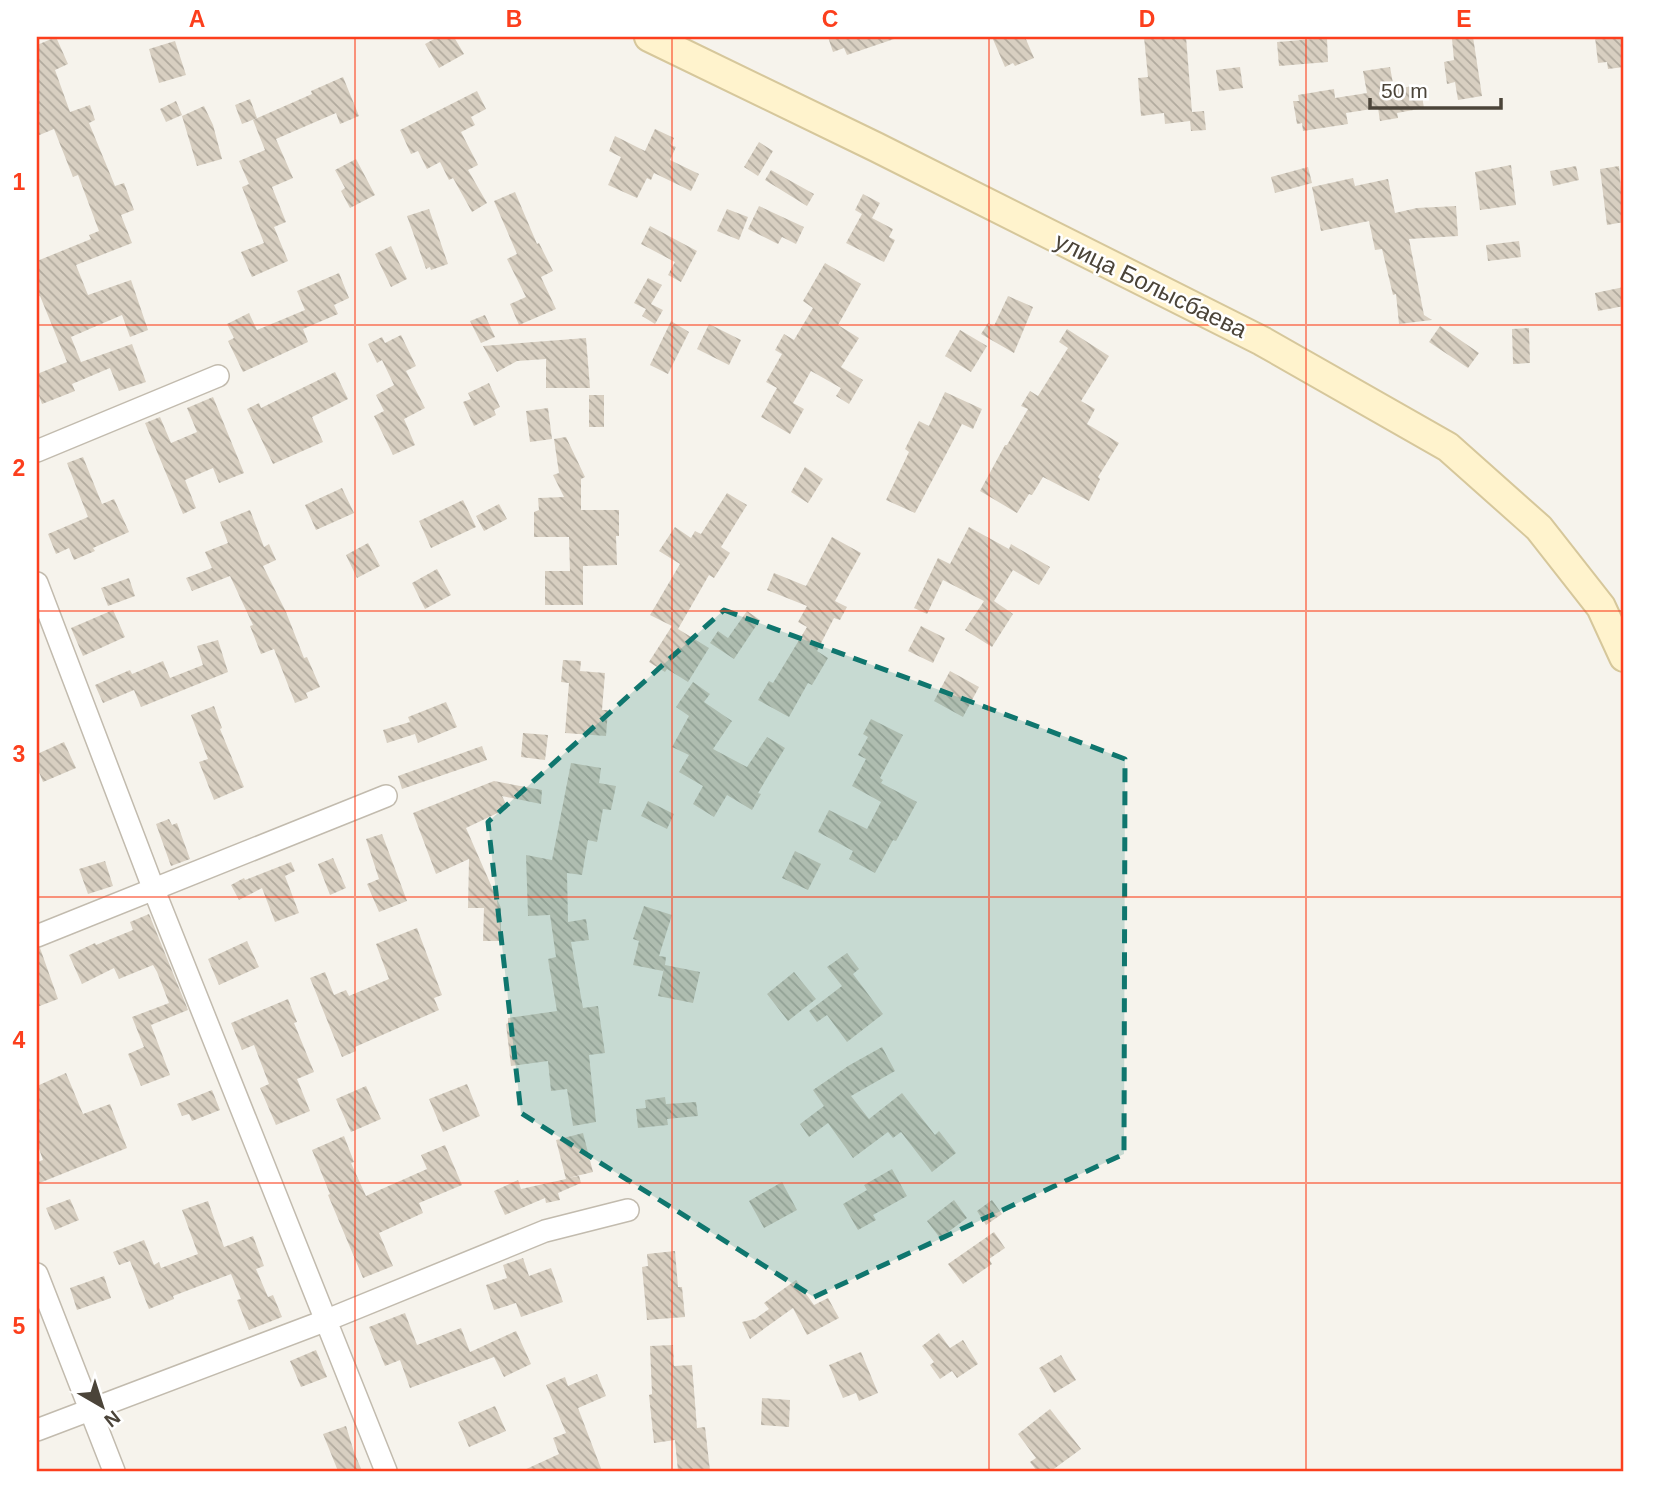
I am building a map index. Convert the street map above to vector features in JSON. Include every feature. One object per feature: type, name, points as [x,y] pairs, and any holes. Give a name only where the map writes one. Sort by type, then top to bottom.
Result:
[{"type":"street","name":"улица Болысбаева","points":[[649,37],[876,147],[1262,341],[1448,447],[1539,528],[1601,607],[1624,657]]},
{"type":"street","points":[[37,451],[218,376]]},
{"type":"street","points":[[37,583],[153,890],[386,1471]]},
{"type":"street","points":[[37,936],[386,796]]},
{"type":"street","points":[[37,1430],[327,1321],[545,1231],[628,1210]]},
{"type":"street","points":[[37,1275],[114,1471]]},
{"type":"highlighted area","points":[[724,610],[1125,759],[1124,1154],[814,1297],[521,1113],[488,822]]},
{"type":"building","points":[[56,37],[68,64],[55,70],[70,112],[90,105],[95,120],[89,123],[115,186],[124,183],[134,210],[121,215],[132,243],[76,265],[88,295],[131,280],[148,330],[130,337],[122,315],[71,337],[81,362],[132,344],[146,382],[119,391],[110,368],[72,384],[75,391],[42,404],[37,390],[37,374],[67,362],[40,296],[37,297],[37,261],[91,239],[89,235],[99,231],[78,175],[73,177],[54,129],[37,136],[37,45]]},
{"type":"building","points":[[438,37],[454,37],[464,54],[439,68],[425,44]]},
{"type":"building","points":[[828,37],[894,39],[847,55],[844,48],[833,52]]},
{"type":"building","points":[[992,37],[1025,37],[1034,58],[1005,67]]},
{"type":"building","points":[[1144,37],[1186,37],[1192,112],[1204,111],[1206,130],[1191,131],[1190,121],[1165,124],[1164,113],[1141,116],[1138,78],[1148,77]]},
{"type":"building","points":[[1473,37],[1482,96],[1458,100],[1455,82],[1447,84],[1444,62],[1454,60],[1452,39]]},
{"type":"building","points":[[1595,37],[1624,37],[1624,67],[1608,69],[1607,62],[1598,63]]},
{"type":"building","points":[[1327,38],[1328,62],[1279,66],[1277,42]]},
{"type":"building","points":[[175,41],[186,75],[159,83],[149,49]]},
{"type":"building","points":[[1240,67],[1243,88],[1219,91],[1216,70]]},
{"type":"building","points":[[1390,67],[1394,89],[1420,85],[1424,108],[1397,113],[1398,118],[1380,121],[1378,108],[1346,113],[1348,124],[1303,131],[1302,123],[1297,124],[1293,101],[1299,101],[1298,95],[1334,89],[1335,98],[1367,93],[1363,71]]},
{"type":"building","points":[[343,77],[359,116],[340,124],[336,113],[276,139],[293,178],[272,187],[286,222],[274,227],[288,261],[252,277],[241,252],[264,243],[242,187],[249,184],[239,161],[265,150],[253,120]]},
{"type":"building","points":[[477,91],[486,109],[471,117],[475,125],[461,132],[478,165],[468,170],[487,203],[472,212],[453,178],[449,180],[440,162],[427,169],[418,151],[411,154],[400,130]]},
{"type":"building","points":[[250,99],[257,118],[242,124],[235,105]]},
{"type":"building","points":[[176,101],[182,115],[166,122],[160,109]]},
{"type":"building","points":[[204,106],[213,125],[222,159],[197,166],[182,116]]},
{"type":"building","points":[[655,129],[674,138],[671,145],[676,147],[670,160],[699,174],[691,191],[654,173],[651,180],[647,178],[637,198],[608,185],[621,157],[609,151],[615,136],[645,151]]},
{"type":"building","points":[[759,142],[773,151],[758,176],[744,167]]},
{"type":"building","points":[[356,159],[375,195],[350,208],[341,191],[345,188],[335,170]]},
{"type":"building","points":[[1511,165],[1516,205],[1480,210],[1475,172]]},
{"type":"building","points":[[1576,166],[1579,180],[1553,186],[1550,171]]},
{"type":"building","points":[[1619,166],[1624,222],[1607,225],[1600,169]]},
{"type":"building","points":[[1308,167],[1312,183],[1275,193],[1271,177]]},
{"type":"building","points":[[771,170],[814,194],[807,206],[765,180]]},
{"type":"building","points":[[1353,178],[1355,186],[1388,179],[1395,213],[1417,208],[1456,206],[1458,236],[1409,239],[1424,315],[1432,320],[1399,324],[1396,294],[1393,295],[1382,249],[1375,250],[1369,221],[1321,231],[1312,187]]},
{"type":"building","points":[[515,192],[537,244],[539,243],[553,271],[541,277],[556,309],[519,325],[510,304],[526,297],[507,259],[517,254],[494,201]]},
{"type":"building","points":[[863,194],[880,203],[872,218],[893,229],[889,237],[895,240],[884,262],[846,243],[862,214],[855,210]]},
{"type":"building","points":[[759,206],[804,227],[796,244],[782,237],[778,244],[748,229]]},
{"type":"building","points":[[429,209],[448,264],[431,270],[430,267],[426,269],[407,216]]},
{"type":"building","points":[[727,209],[748,217],[739,240],[717,231]]},
{"type":"building","points":[[650,226],[697,251],[681,282],[668,275],[675,262],[641,244]]},
{"type":"building","points":[[1519,241],[1521,257],[1488,261],[1486,245]]},
{"type":"building","points":[[391,246],[407,279],[391,287],[375,254]]},
{"type":"building","points":[[825,263],[861,284],[838,325],[859,338],[841,367],[863,380],[849,404],[836,396],[841,388],[811,371],[793,403],[804,409],[790,434],[761,417],[777,388],[766,382],[782,354],[775,350],[784,334],[794,340],[813,308],[803,301]]},
{"type":"building","points":[[339,273],[349,298],[334,305],[338,314],[303,329],[308,342],[243,372],[228,341],[234,338],[227,324],[249,313],[257,330],[305,310],[297,291]]},
{"type":"building","points":[[648,278],[662,285],[651,304],[663,310],[655,324],[642,316],[646,309],[634,303]]},
{"type":"building","points":[[1624,287],[1624,306],[1598,311],[1595,293]]},
{"type":"building","points":[[1008,296],[1033,307],[1014,353],[981,334],[988,323],[994,326]]},
{"type":"building","points":[[485,315],[495,337],[481,343],[470,321]]},
{"type":"building","points":[[671,321],[689,332],[668,374],[650,365]]},
{"type":"building","points":[[709,324],[741,340],[729,365],[697,349]]},
{"type":"building","points":[[1440,326],[1479,353],[1468,368],[1429,342]]},
{"type":"building","points":[[1529,328],[1530,363],[1513,364],[1512,329]]},
{"type":"building","points":[[1067,329],[1109,356],[1081,401],[1095,409],[1087,424],[1119,443],[1098,477],[1100,479],[1089,501],[1043,477],[1017,513],[980,491],[1028,409],[1021,406],[1030,391],[1038,396],[1068,348],[1059,342]]},
{"type":"building","points":[[960,330],[987,346],[971,372],[945,356]]},
{"type":"building","points":[[401,335],[416,366],[406,371],[425,408],[404,419],[415,445],[393,455],[374,416],[384,411],[376,395],[394,385],[382,360],[377,363],[368,344],[382,337],[385,343]]},
{"type":"building","points":[[586,338],[590,388],[546,388],[546,359],[517,361],[497,372],[483,346]]},
{"type":"building","points":[[335,372],[348,399],[312,417],[323,442],[273,464],[247,409],[259,403],[261,408]]},
{"type":"building","points":[[489,383],[500,407],[494,410],[496,415],[474,426],[463,402],[471,399],[468,393]]},
{"type":"building","points":[[945,392],[982,409],[973,429],[962,424],[915,513],[886,500],[909,452],[905,449],[919,421],[929,426]]},
{"type":"building","points":[[589,395],[604,395],[604,427],[589,427]]},
{"type":"building","points":[[213,397],[244,473],[219,483],[213,468],[185,480],[196,508],[183,514],[145,423],[160,417],[171,443],[197,432],[187,408]]},
{"type":"building","points":[[548,408],[552,439],[530,442],[526,411]]},
{"type":"building","points":[[566,437],[585,477],[581,479],[581,510],[619,510],[617,565],[583,566],[583,605],[545,605],[545,571],[570,571],[569,537],[534,537],[534,512],[539,510],[538,498],[564,497],[553,475],[559,473],[554,439]]},
{"type":"building","points":[[83,457],[102,504],[114,499],[129,532],[74,560],[69,548],[56,554],[48,534],[88,517],[67,463]]},
{"type":"building","points":[[805,467],[823,479],[808,503],[791,492]]},
{"type":"building","points":[[342,488],[354,513],[316,530],[305,505]]},
{"type":"building","points":[[727,493],[747,505],[721,547],[730,553],[714,578],[709,575],[678,629],[709,648],[688,682],[649,662],[672,626],[650,615],[680,564],[659,551],[675,527],[691,538],[695,531],[701,534]]},
{"type":"building","points":[[463,500],[476,527],[431,548],[419,521]]},
{"type":"building","points":[[499,504],[507,519],[484,531],[476,516]]},
{"type":"building","points":[[250,510],[264,547],[269,544],[276,560],[263,566],[286,612],[304,658],[307,657],[320,687],[306,693],[308,698],[295,703],[274,649],[261,654],[250,626],[253,625],[230,576],[192,591],[186,578],[212,568],[205,552],[228,543],[220,522]]},
{"type":"building","points":[[969,527],[1009,549],[1011,544],[1050,567],[1039,585],[1013,570],[994,601],[1013,614],[992,647],[965,630],[984,601],[943,580],[927,614],[914,608],[938,558],[950,564]]},
{"type":"building","points":[[832,537],[861,553],[835,601],[847,607],[840,620],[834,618],[817,651],[828,658],[812,685],[808,683],[789,717],[758,700],[769,681],[773,683],[807,627],[798,622],[807,606],[767,590],[774,573],[806,586]]},
{"type":"building","points":[[368,543],[380,566],[357,578],[346,555]]},
{"type":"building","points":[[437,569],[451,595],[425,609],[412,583]]},
{"type":"building","points":[[129,578],[135,596],[108,606],[101,588]]},
{"type":"building","points":[[113,610],[125,637],[83,656],[71,628]]},
{"type":"building","points":[[747,611],[760,620],[734,659],[710,643],[718,631],[728,638]]},
{"type":"building","points":[[921,626],[945,638],[933,663],[908,651]]},
{"type":"building","points":[[218,640],[228,672],[141,707],[134,690],[103,703],[95,685],[130,670],[132,674],[163,661],[170,678],[203,665],[197,646]]},
{"type":"building","points":[[563,660],[581,661],[580,671],[605,673],[602,710],[608,710],[606,736],[565,733],[569,683],[561,682]]},
{"type":"building","points":[[950,671],[979,687],[963,717],[934,701]]},
{"type":"building","points":[[693,682],[710,694],[704,702],[732,721],[713,749],[747,767],[767,737],[785,748],[758,793],[761,794],[752,810],[727,795],[714,817],[693,804],[703,786],[679,772],[689,755],[672,747],[689,716],[676,707]]},
{"type":"building","points":[[446,702],[457,727],[418,743],[415,734],[387,743],[383,730],[410,722],[408,717]]},
{"type":"building","points":[[214,706],[222,728],[220,729],[244,787],[214,800],[199,762],[208,759],[191,715]]},
{"type":"building","points":[[871,719],[903,735],[880,778],[883,780],[881,783],[917,802],[875,873],[849,859],[853,851],[818,832],[829,810],[867,829],[881,802],[852,786],[866,759],[858,755],[868,737],[863,734]]},
{"type":"building","points":[[523,733],[548,735],[545,760],[521,757]]},
{"type":"building","points":[[64,742],[76,768],[43,782],[37,767],[37,754]]},
{"type":"building","points":[[482,746],[487,760],[402,789],[398,776]]},
{"type":"building","points":[[571,763],[601,768],[599,783],[616,786],[611,810],[603,809],[597,842],[588,840],[582,875],[567,873],[568,922],[586,919],[589,940],[571,942],[583,1008],[598,1006],[605,1053],[589,1055],[596,1122],[573,1126],[567,1089],[551,1091],[548,1061],[511,1066],[506,1024],[508,1018],[557,1011],[548,959],[556,957],[550,915],[528,916],[526,855],[552,860]]},
{"type":"building","points":[[494,781],[542,790],[541,804],[502,796],[508,808],[466,828],[501,908],[501,941],[483,941],[484,908],[468,908],[469,859],[436,874],[413,813]]},
{"type":"building","points":[[648,801],[674,814],[667,829],[641,816]]},
{"type":"building","points":[[169,819],[172,825],[177,823],[190,859],[171,866],[156,824]]},
{"type":"building","points":[[382,834],[407,901],[379,912],[367,884],[379,879],[366,839]]},
{"type":"building","points":[[795,851],[821,864],[808,890],[782,878]]},
{"type":"building","points":[[333,858],[346,888],[330,895],[318,864]]},
{"type":"building","points":[[105,861],[113,886],[88,894],[79,869]]},
{"type":"building","points":[[291,862],[295,871],[285,876],[299,913],[275,922],[262,888],[239,900],[231,885]]},
{"type":"building","points":[[644,906],[672,915],[659,956],[666,957],[665,965],[700,972],[693,1003],[658,996],[664,968],[663,971],[633,965],[639,941],[633,939]]},
{"type":"building","points":[[149,914],[188,1010],[151,1025],[170,1075],[141,1086],[128,1054],[144,1047],[132,1017],[169,1003],[157,972],[153,965],[119,979],[114,968],[82,984],[69,955],[133,930],[130,922]]},
{"type":"building","points":[[417,928],[442,995],[434,998],[439,1010],[355,1047],[356,1051],[342,1057],[310,978],[325,972],[334,995],[346,990],[349,996],[389,979],[376,944]]},
{"type":"building","points":[[247,941],[259,967],[219,985],[208,959]]},
{"type":"building","points":[[40,948],[58,999],[37,1007],[37,949]]},
{"type":"building","points":[[847,953],[859,969],[853,974],[883,1014],[847,1042],[827,1015],[817,1022],[809,1011],[842,986],[827,967]]},
{"type":"building","points":[[794,972],[816,999],[788,1021],[767,994]]},
{"type":"building","points":[[288,999],[297,1022],[294,1023],[314,1072],[297,1079],[310,1111],[276,1125],[260,1088],[269,1084],[254,1045],[242,1050],[231,1023]]},
{"type":"building","points":[[882,1047],[895,1071],[851,1096],[869,1119],[902,1093],[935,1135],[939,1131],[956,1153],[932,1172],[901,1132],[893,1138],[888,1132],[853,1158],[828,1123],[809,1137],[800,1124],[824,1106],[813,1090]]},
{"type":"building","points":[[66,1073],[83,1114],[110,1104],[127,1148],[37,1184],[37,1162],[43,1160],[37,1143],[37,1086]]},
{"type":"building","points":[[467,1084],[480,1116],[443,1132],[429,1099]]},
{"type":"building","points":[[366,1086],[381,1119],[351,1132],[336,1099]]},
{"type":"building","points":[[212,1090],[220,1110],[192,1121],[189,1114],[182,1116],[177,1104]]},
{"type":"building","points":[[665,1097],[666,1104],[696,1102],[698,1116],[667,1119],[668,1125],[638,1128],[636,1109],[646,1108],[645,1100]]},
{"type":"building","points":[[583,1133],[593,1172],[568,1178],[579,1176],[581,1183],[558,1193],[560,1200],[546,1203],[545,1198],[505,1215],[494,1191],[518,1180],[521,1189],[566,1179],[556,1140]]},
{"type":"building","points":[[344,1136],[354,1162],[351,1163],[366,1196],[427,1169],[421,1155],[445,1145],[462,1185],[419,1203],[423,1213],[379,1233],[393,1266],[363,1278],[312,1150]]},
{"type":"building","points":[[892,1169],[907,1196],[873,1215],[876,1220],[858,1230],[843,1204],[867,1190],[864,1185]]},
{"type":"building","points":[[782,1182],[797,1210],[764,1228],[749,1201]]},
{"type":"building","points":[[70,1199],[79,1220],[55,1230],[46,1208]]},
{"type":"building","points":[[954,1200],[967,1218],[940,1238],[927,1221]]},
{"type":"building","points":[[992,1200],[1002,1214],[986,1225],[977,1211]]},
{"type":"building","points":[[208,1201],[224,1247],[253,1236],[264,1266],[256,1269],[268,1297],[273,1295],[282,1317],[249,1330],[237,1300],[241,1299],[231,1274],[173,1296],[174,1299],[149,1309],[130,1261],[119,1265],[113,1252],[144,1240],[154,1265],[159,1262],[161,1268],[198,1254],[182,1210]]},
{"type":"building","points":[[994,1232],[1005,1248],[989,1259],[992,1264],[963,1284],[948,1264]]},
{"type":"building","points":[[675,1251],[678,1287],[682,1287],[685,1317],[647,1320],[642,1267],[648,1266],[647,1254]]},
{"type":"building","points":[[523,1258],[529,1276],[551,1268],[563,1302],[521,1317],[516,1303],[494,1310],[486,1285],[507,1278],[503,1265]]},
{"type":"building","points":[[104,1276],[111,1298],[77,1310],[70,1288]]},
{"type":"building","points":[[796,1280],[814,1305],[828,1298],[839,1318],[807,1335],[793,1308],[750,1339],[742,1322],[755,1319],[769,1309],[764,1303]]},
{"type":"building","points":[[405,1313],[417,1345],[461,1328],[470,1352],[516,1331],[531,1364],[504,1377],[494,1357],[410,1388],[400,1360],[385,1366],[369,1327]]},
{"type":"building","points":[[939,1333],[950,1348],[963,1340],[978,1364],[957,1378],[952,1371],[940,1379],[930,1365],[934,1362],[922,1346]]},
{"type":"building","points":[[673,1345],[674,1366],[692,1365],[697,1428],[705,1427],[710,1471],[678,1471],[675,1440],[654,1443],[649,1395],[652,1394],[650,1346]]},
{"type":"building","points":[[316,1350],[327,1377],[301,1387],[290,1361]]},
{"type":"building","points":[[861,1352],[878,1393],[859,1401],[856,1393],[843,1398],[829,1365]]},
{"type":"building","points":[[1061,1355],[1076,1380],[1054,1393],[1039,1368]]},
{"type":"building","points":[[597,1374],[606,1396],[578,1408],[602,1471],[522,1471],[559,1454],[553,1438],[566,1433],[546,1385],[565,1377],[568,1386]]},
{"type":"building","points":[[762,1398],[790,1400],[789,1427],[761,1425]]},
{"type":"building","points":[[495,1406],[506,1431],[469,1447],[458,1422]]},
{"type":"building","points":[[1050,1409],[1081,1449],[1051,1471],[1037,1471],[1030,1462],[1036,1458],[1018,1434]]},
{"type":"building","points":[[346,1426],[362,1471],[338,1471],[323,1434]]}]
